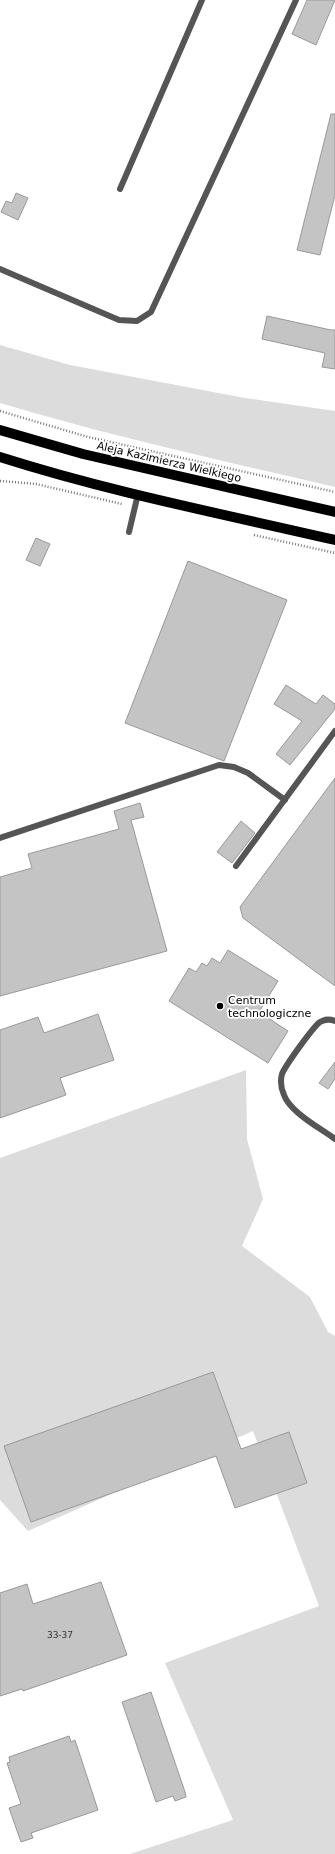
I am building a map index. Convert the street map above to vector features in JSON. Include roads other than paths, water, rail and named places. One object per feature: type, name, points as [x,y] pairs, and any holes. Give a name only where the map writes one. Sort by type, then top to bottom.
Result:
[{"type":"main road","name":"Aleja Kazimierza Wielkiego","points":[[0,430],[83,454],[335,512]]},
{"type":"main road","points":[[0,457],[51,473],[335,540]]},
{"type":"lane","points":[[120,189],[202,0]]},
{"type":"lane","points":[[0,269],[119,320],[137,321],[151,312],[296,0]]},
{"type":"lane","points":[[129,532],[138,494]]},
{"type":"lane","points":[[236,866],[335,731]]},
{"type":"lane","points":[[0,838],[219,765],[234,767],[248,773],[285,800]]},
{"type":"lane","points":[[335,1021],[330,1019],[321,1021],[313,1028],[282,1073],[280,1085],[287,1101],[294,1109],[335,1139]]},
{"type":"place","name":"Centrum technologiczne","points":[[220,1006]]}]
